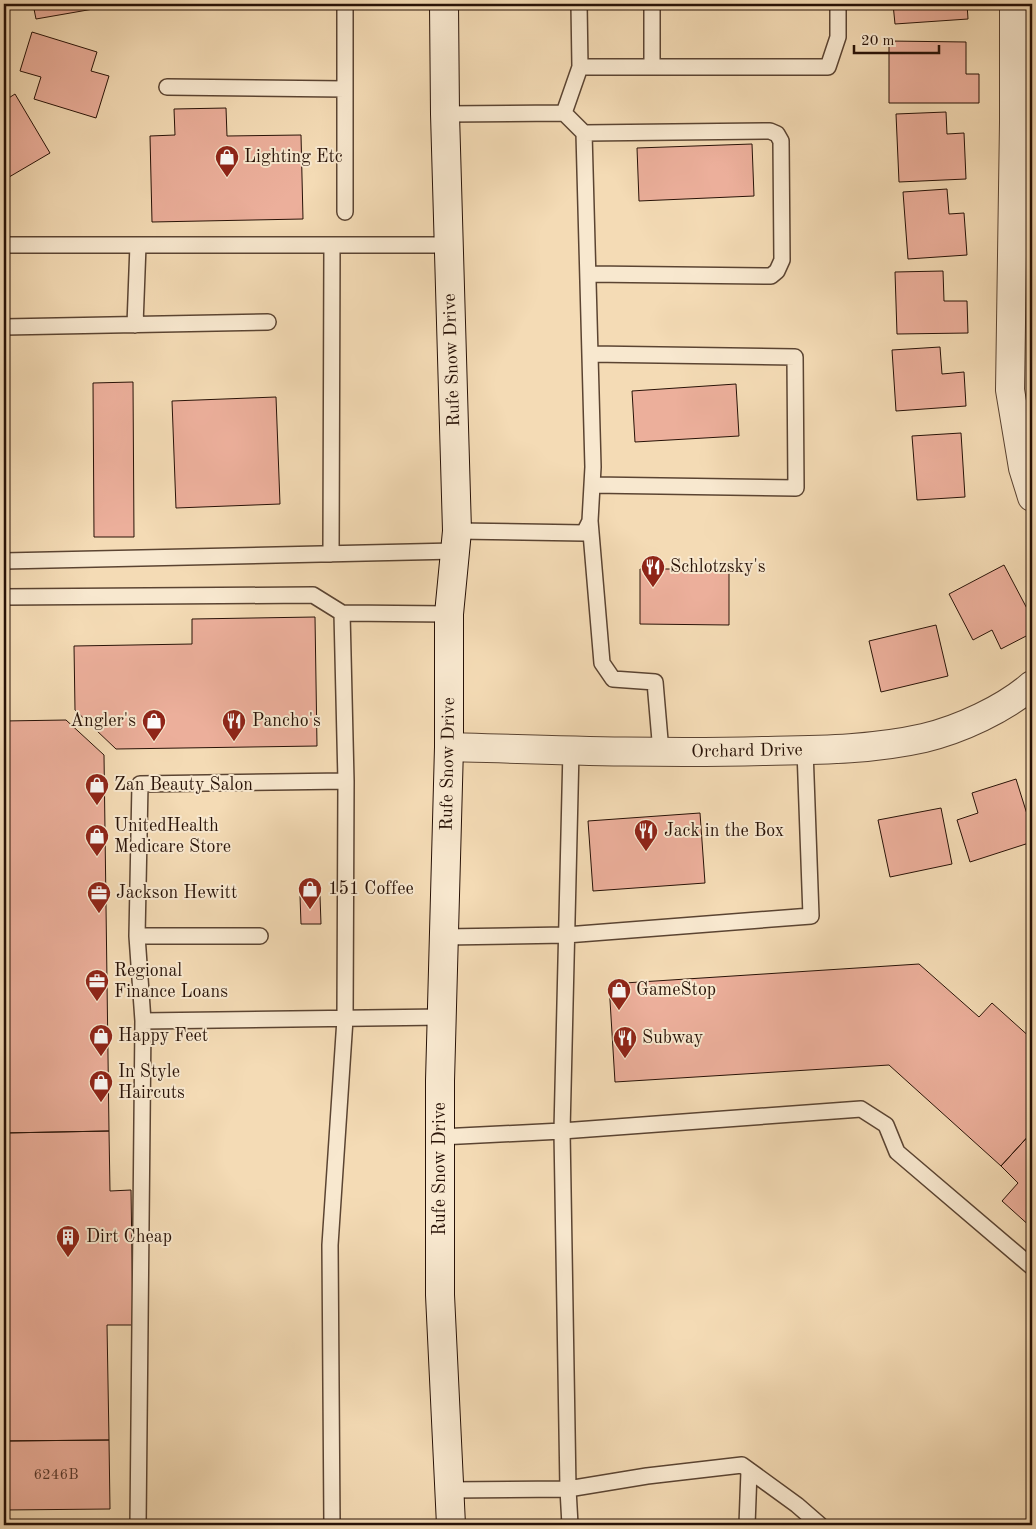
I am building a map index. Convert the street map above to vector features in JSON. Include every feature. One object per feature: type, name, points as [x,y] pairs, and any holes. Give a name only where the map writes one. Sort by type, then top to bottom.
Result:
[{"type":"main road","name":"Rufe Snow Drive","points":[[444,4],[456,541],[449,614],[449,747],[440,1137],[440,1295],[451,1525]]},
{"type":"main road","points":[[1014,4],[1010,390],[1023,468],[1032,497]]},
{"type":"main road","name":"Orchard Drive","points":[[449,747],[661,752],[834,749],[889,744],[954,729],[1006,704],[1032,685]]},
{"type":"lane","points":[[344,212],[345,4]]},
{"type":"lane","points":[[564,113],[580,67],[579,4]]},
{"type":"lane","points":[[652,4],[652,67]]},
{"type":"lane","points":[[580,67],[828,67],[838,37],[838,4]]},
{"type":"lane","points":[[167,87],[345,89]]},
{"type":"lane","points":[[445,114],[564,113],[584,133],[593,466],[590,521],[602,663],[613,679],[655,682],[661,752]]},
{"type":"lane","points":[[584,133],[770,130],[777,134],[781,142],[782,260],[777,271],[771,276],[588,274]]},
{"type":"lane","points":[[4,245],[449,245]]},
{"type":"lane","points":[[135,324],[138,245]]},
{"type":"lane","points":[[332,245],[332,554]]},
{"type":"lane","points":[[4,327],[268,322]]},
{"type":"lane","points":[[590,354],[795,357],[796,488],[592,486]]},
{"type":"lane","points":[[4,561],[332,554],[456,541],[584,533],[590,521]]},
{"type":"lane","points":[[4,597],[313,595],[342,613],[449,614]]},
{"type":"lane","points":[[332,1525],[330,1245],[345,1019],[346,781],[342,613]]},
{"type":"lane","points":[[570,1525],[562,1131],[571,750]]},
{"type":"lane","points":[[444,937],[566,935],[811,916],[805,750]]},
{"type":"lane","points":[[138,1525],[143,1021],[137,936],[140,784],[346,781]]},
{"type":"lane","points":[[137,936],[260,936]]},
{"type":"lane","points":[[143,1021],[442,1017]]},
{"type":"lane","points":[[440,1137],[562,1131],[861,1109],[886,1126],[897,1152],[1032,1267]]},
{"type":"lane","points":[[449,1490],[568,1489],[647,1476],[742,1465],[797,1505],[820,1525]]},
{"type":"lane","points":[[747,1525],[750,1471]]},
{"type":"building","points":[[33,4],[122,4],[36,19]]},
{"type":"building","points":[[893,4],[967,4],[968,19],[895,24]]},
{"type":"building","points":[[32,32],[97,52],[91,71],[109,76],[96,118],[34,99],[41,77],[20,71]]},
{"type":"building","points":[[889,41],[966,42],[966,74],[979,74],[979,103],[889,103]]},
{"type":"building","points":[[15,94],[50,153],[4,180],[4,101]]},
{"type":"building","name":"Lighting Etc","points":[[226,108],[227,136],[301,135],[303,219],[152,222],[150,136],[175,135],[174,109]]},
{"type":"building","points":[[946,112],[947,134],[964,133],[966,179],[899,182],[896,114]]},
{"type":"building","points":[[752,144],[754,196],[639,201],[637,148]]},
{"type":"building","points":[[947,189],[949,214],[964,213],[967,255],[908,259],[903,192]]},
{"type":"building","points":[[943,271],[944,301],[967,301],[968,333],[897,334],[895,272]]},
{"type":"building","points":[[940,347],[942,374],[964,372],[966,406],[896,411],[892,350]]},
{"type":"building","points":[[133,382],[134,537],[94,537],[93,383]]},
{"type":"building","points":[[736,384],[739,436],[635,442],[632,391]]},
{"type":"building","points":[[276,397],[280,504],[176,508],[172,401]]},
{"type":"building","points":[[961,433],[965,497],[917,500],[912,436]]},
{"type":"building","points":[[1004,565],[1032,618],[1032,633],[1001,649],[992,630],[973,640],[949,594]]},
{"type":"building","points":[[640,569],[729,569],[729,625],[640,624]]},
{"type":"building","points":[[315,617],[317,746],[116,749],[75,710],[74,646],[192,644],[192,619]]},
{"type":"building","points":[[936,625],[948,676],[881,692],[869,641]]},
{"type":"building","points":[[66,720],[104,755],[109,1131],[4,1133],[4,721]]},
{"type":"building","points":[[1016,779],[1032,830],[1032,842],[970,862],[957,820],[978,813],[972,793]]},
{"type":"building","points":[[941,808],[952,864],[890,877],[878,820]]},
{"type":"building","name":"Jack in the Box","points":[[700,813],[705,883],[593,891],[588,821]]},
{"type":"building","name":"151 Coffee","points":[[300,896],[320,896],[321,924],[301,924]]},
{"type":"building","points":[[919,964],[979,1017],[992,1003],[1032,1039],[1032,1132],[1001,1166],[889,1065],[615,1082],[609,984]]},
{"type":"building","name":"Dirt Cheap","points":[[109,1131],[110,1191],[131,1190],[133,1325],[107,1325],[109,1440],[4,1441],[4,1133]]},
{"type":"building","points":[[1032,1132],[1032,1228],[1002,1201],[1018,1183],[1001,1166]]},
{"type":"building","points":[[109,1440],[110,1509],[4,1510],[4,1441]]},
{"type":"building","points":[[676,1523],[677,1525],[646,1525]]},
{"type":"place","name":"Lighting Etc","points":[[227,178]]},
{"type":"place","name":"Schlotzsky's","points":[[653,588]]},
{"type":"place","name":"Angler's","points":[[154,742]]},
{"type":"place","name":"Pancho's","points":[[234,742]]},
{"type":"place","name":"Zan Beauty Salon","points":[[97,806]]},
{"type":"place","name":"Jack in the Box","points":[[646,852]]},
{"type":"place","name":"UnitedHealth Medicare Store","points":[[97,857]]},
{"type":"place","name":"151 Coffee","points":[[310,910]]},
{"type":"place","name":"Jackson Hewitt","points":[[99,914]]},
{"type":"place","name":"Regional Finance Loans","points":[[97,1002]]},
{"type":"place","name":"GameStop","points":[[619,1011]]},
{"type":"place","name":"Happy Feet","points":[[101,1057]]},
{"type":"place","name":"Subway","points":[[625,1059]]},
{"type":"place","name":"In Style Haircuts","points":[[101,1103]]},
{"type":"place","name":"Dirt Cheap","points":[[68,1258]]}]
